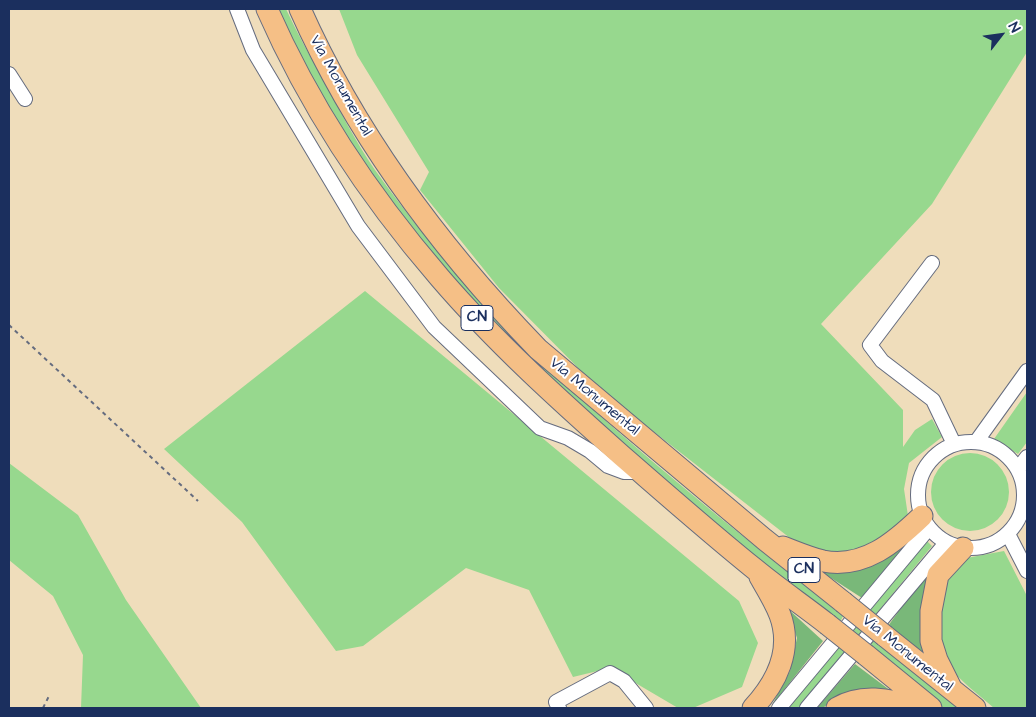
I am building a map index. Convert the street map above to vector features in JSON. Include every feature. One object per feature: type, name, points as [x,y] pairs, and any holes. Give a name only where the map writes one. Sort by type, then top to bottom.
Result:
[{"type":"highway","name":"Vía Monumental","points":[[267,9],[307,88],[348,158],[370,191],[441,280],[492,334],[566,406],[640,472],[756,570],[827,624],[931,708]]},
{"type":"highway","name":"Vía Monumental","points":[[300,9],[334,78],[371,142],[414,204],[458,261],[538,350],[764,539],[975,708]]},
{"type":"highway","points":[[764,539],[824,561],[858,560],[883,550],[925,522]]},
{"type":"highway","points":[[951,688],[937,660],[931,641],[931,611],[938,575],[954,545]]},
{"type":"highway","points":[[753,708],[765,694],[778,670],[783,658],[784,642],[781,618],[756,570]]},
{"type":"highway","points":[[837,708],[861,699],[898,701],[913,708]]},
{"type":"street","points":[[237,9],[253,50],[358,226],[434,327],[540,428],[568,438],[590,451],[608,466],[624,472],[640,472]]},
{"type":"street","points":[[9,74],[25,99]]},
{"type":"street","points":[[932,263],[870,345],[882,360],[933,400],[954,444]]},
{"type":"street","points":[[976,442],[1027,371]]},
{"type":"street","points":[[976,442],[989,444],[1001,450],[1018,470],[1024,486],[1024,504],[1019,520],[1008,534],[995,543],[979,548],[954,545],[925,522],[917,499],[919,481],[926,465],[938,452],[954,444],[976,442]]},
{"type":"street","points":[[1018,470],[1027,457]]},
{"type":"street","points":[[779,708],[925,522]]},
{"type":"street","points":[[1008,534],[1027,571]]},
{"type":"street","points":[[807,708],[954,545]]},
{"type":"street","points":[[560,708],[556,702],[610,673],[624,680],[646,708]]},
{"type":"path","points":[[9,325],[198,501]]},
{"type":"path","points":[[43,708],[49,696]]},
{"type":"green space","points":[[276,9],[286,9],[348,125],[375,170],[424,235],[478,296],[534,354],[593,409],[716,514],[843,616],[840,622],[786,583],[544,378],[404,223],[335,121]]},
{"type":"green space","points":[[339,9],[1027,9],[1027,52],[932,204],[821,324],[903,410],[903,447],[915,430],[932,419],[942,437],[909,463],[904,489],[908,516],[893,534],[854,552],[821,553],[795,542],[599,389],[499,288],[420,190],[429,172],[357,55]]},
{"type":"green space","points":[[365,291],[739,601],[758,643],[742,687],[693,708],[678,708],[610,668],[573,677],[529,590],[466,568],[363,646],[336,651],[242,522],[164,449]]},
{"type":"green space","points":[[1027,392],[1027,442],[1018,454],[994,439]]},
{"type":"green space","points":[[970,453],[985,456],[1002,470],[1006,477],[1009,492],[1006,507],[992,524],[985,528],[970,531],[955,528],[938,514],[934,507],[931,492],[934,477],[948,460],[955,456]]},
{"type":"green space","points":[[9,463],[78,515],[126,600],[201,708],[81,708],[83,655],[53,596],[9,560]]},
{"type":"green space","points":[[920,531],[862,598],[811,565]]},
{"type":"green space","points":[[927,541],[932,546],[799,708],[788,708]]},
{"type":"green space","points":[[1004,551],[1027,596],[1027,708],[994,708],[952,671],[938,645],[942,581],[961,559]]},
{"type":"green space","points":[[927,572],[931,663],[888,626]]},
{"type":"green space","points":[[787,608],[823,641],[772,705],[790,671],[797,638]]},
{"type":"green space","points":[[873,638],[961,708],[943,708],[868,645]]},
{"type":"green space","points":[[855,664],[891,691],[855,690],[840,696],[823,708],[817,708]]}]
